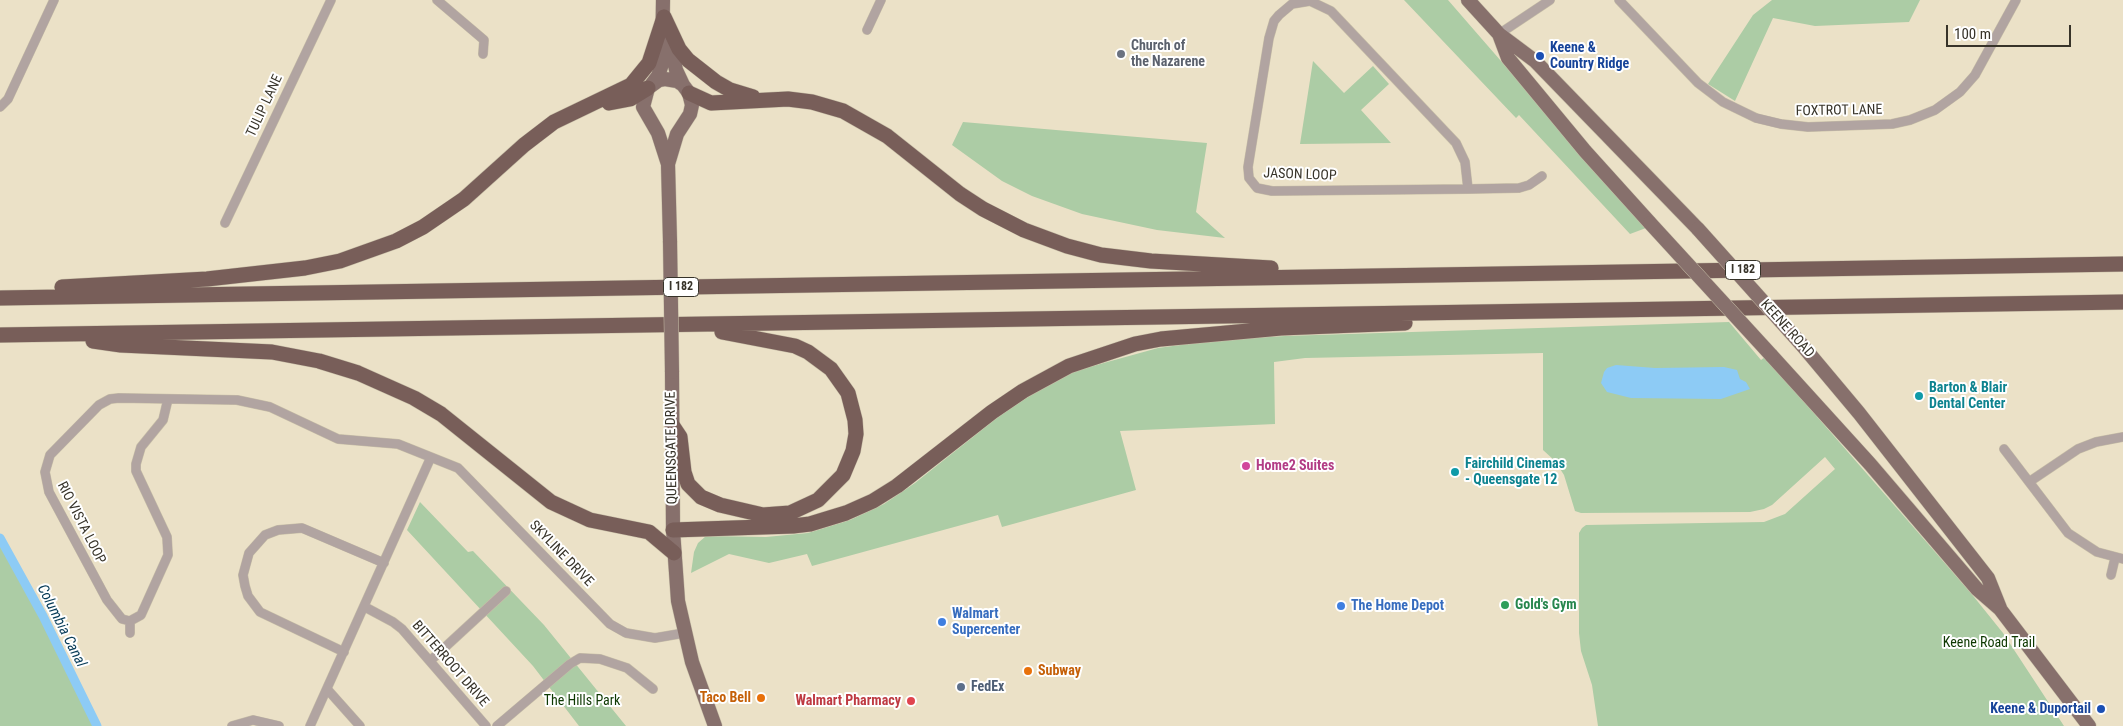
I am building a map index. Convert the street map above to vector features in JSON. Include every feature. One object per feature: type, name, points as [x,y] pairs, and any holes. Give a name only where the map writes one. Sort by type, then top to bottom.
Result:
[{"type":"highway","points":[[664,16],[679,49],[702,72],[730,90],[763,100]]},
{"type":"highway","points":[[0,293],[24,289],[266,273],[321,265],[368,252],[410,234],[452,208],[535,136],[554,122],[578,109],[622,91],[640,76],[652,56],[664,16]]},
{"type":"highway","points":[[578,109],[623,101],[650,86]]},
{"type":"highway","points":[[686,89],[712,102],[763,100],[812,102],[843,111],[887,136],[960,194],[983,209],[1024,230],[1067,246],[1101,255],[1151,262],[1304,270],[1362,276]]},
{"type":"highway","name":"I 182","points":[[0,298],[2123,264]]},
{"type":"highway","points":[[0,335],[2123,302]]},
{"type":"highway","points":[[673,530],[793,526],[810,524],[846,513],[873,501],[897,486],[1023,390],[1069,366],[1135,344],[1161,339],[1281,328],[1436,322],[1477,312]]},
{"type":"highway","points":[[623,326],[726,332],[778,342],[808,352],[831,369],[848,393],[852,405],[856,434],[849,463],[843,475],[828,492],[799,510],[763,515],[720,506],[696,493],[686,479],[680,437],[672,425]]},
{"type":"highway","points":[[52,334],[121,345],[272,352],[319,361],[358,373],[414,398],[440,414],[551,502],[590,520],[649,532],[674,553]]},
{"type":"main road","points":[[663,0],[662,64],[658,76],[650,86],[643,107],[658,133],[668,164]]},
{"type":"main road","name":"KEENE ROAD","points":[[1468,0],[1499,34],[1535,61],[1698,229],[1802,345],[1892,454],[1988,578],[2000,609]]},
{"type":"main road","points":[[664,16],[676,70],[692,106],[690,114],[676,134],[668,164]]},
{"type":"main road","name":"KEENE ROAD","points":[[1499,34],[1508,58],[1585,151],[1832,422],[1977,589],[2000,609],[2089,726]]},
{"type":"main road","points":[[650,86],[659,80],[670,79],[686,89]]},
{"type":"main road","name":"QUEENSGATE DRIVE","points":[[668,164],[673,530],[678,601],[684,633],[715,726]]},
{"type":"main road","points":[[1832,422],[1841,423],[1873,456],[1886,458],[1892,454]]},
{"type":"street","points":[[0,107],[8,99],[54,0]]},
{"type":"street","name":"TULIP LANE","points":[[225,224],[332,0]]},
{"type":"street","points":[[437,0],[484,40],[483,54]]},
{"type":"street","points":[[867,30],[881,0]]},
{"type":"street","name":"JASON LOOP","points":[[1468,189],[1465,162],[1460,149],[1331,10],[1310,0],[1292,4],[1279,15],[1271,29],[1248,167],[1249,178],[1257,188],[1272,191],[1468,189],[1519,188],[1529,185],[1542,176]]},
{"type":"street","points":[[1499,34],[1550,0]]},
{"type":"street","name":"FOXTROT LANE","points":[[1619,0],[1698,83],[1723,102],[1756,118],[1781,124],[1808,127],[1892,124],[1910,120],[1940,106],[1960,92],[1975,75],[2016,0]]},
{"type":"street","name":"RIO VISTA LOOP","points":[[130,621],[117,615],[106,600],[49,492],[44,472],[50,455],[99,406],[110,399],[168,399]]},
{"type":"street","points":[[130,634],[130,621],[136,620],[145,610],[168,555],[167,537],[136,471],[136,464],[141,447],[163,420],[168,399]]},
{"type":"street","name":"SKYLINE DRIVE","points":[[168,399],[237,400],[258,403],[338,439],[398,444],[458,468],[610,624],[626,633],[656,638],[684,633]]},
{"type":"street","points":[[2029,482],[2078,449],[2096,442],[2123,437]]},
{"type":"street","points":[[2004,449],[2068,533],[2097,552],[2119,558],[2111,575]]},
{"type":"street","points":[[310,726],[432,457]]},
{"type":"street","points":[[344,652],[260,612],[248,596],[245,586],[244,575],[249,553],[266,535],[291,528],[302,528],[384,563]]},
{"type":"street","points":[[430,661],[506,591]]},
{"type":"street","name":"BITTERROOT DRIVE","points":[[365,607],[393,622],[430,661],[486,726]]},
{"type":"street","points":[[497,726],[570,664],[580,658],[600,659],[628,668],[653,689]]},
{"type":"street","points":[[327,689],[360,726]]},
{"type":"street","points":[[232,726],[253,720],[279,726]]},
{"type":"green space","points":[[1404,0],[1448,0],[1646,228],[1630,234],[1519,115],[1516,118]]},
{"type":"green space","points":[[1772,0],[1920,0],[1909,22],[1815,26],[1773,18],[1735,101],[1708,84],[1753,15]]},
{"type":"green space","points":[[1313,61],[1344,93],[1373,66],[1389,84],[1361,110],[1391,143],[1300,144]]},
{"type":"green space","points":[[963,122],[1207,143],[1196,212],[1225,238],[1157,230],[1082,214],[1032,196],[1002,181],[952,145]]},
{"type":"green space","name":"Keene Road Trail","points":[[1729,322],[1761,360],[1765,357],[1970,592],[2003,633],[2064,726],[1598,726],[1592,685],[1581,651],[1579,633],[1579,533],[1582,528],[1586,525],[1764,522],[1785,514],[1835,469],[1825,457],[1772,505],[1750,512],[1581,513],[1575,511],[1564,475],[1555,461],[1543,450],[1543,353],[1305,358],[1274,362],[1275,424],[1120,431],[1136,490],[1002,527],[998,515],[812,566],[807,554],[769,563],[729,554],[691,573],[694,552],[698,543],[706,536],[766,537],[808,533],[850,520],[884,504],[915,483],[998,417],[1035,392],[1071,372],[1158,348],[1217,340],[1285,336]]},
{"type":"green space","name":"The Hills Park","points":[[420,502],[468,552],[473,551],[544,625],[626,726],[579,726],[533,666],[407,530]]},
{"type":"green space","points":[[0,538],[43,616],[97,726],[0,726]]},
{"type":"water","points":[[1616,365],[1655,368],[1724,367],[1737,370],[1740,379],[1746,382],[1750,389],[1721,399],[1631,398],[1607,392],[1601,383],[1607,368]]},
{"type":"waterway","name":"Columbia Canal","points":[[0,538],[43,616],[97,726]]},
{"type":"place","name":"Church of the Nazarene","points":[[1121,54]]},
{"type":"place","name":"Keene & Country Ridge","points":[[1540,56]]},
{"type":"place","name":"Barton & Blair Dental Center","points":[[1919,396]]},
{"type":"place","name":"Home2 Suites","points":[[1246,466]]},
{"type":"place","name":"Fairchild Cinemas - Queensgate 12","points":[[1455,472]]},
{"type":"place","name":"Gold's Gym","points":[[1505,605]]},
{"type":"place","name":"The Home Depot","points":[[1341,606]]},
{"type":"place","name":"Walmart Supercenter","points":[[942,622]]},
{"type":"place","name":"Subway","points":[[1028,671]]},
{"type":"place","name":"FedEx","points":[[961,687]]},
{"type":"place","name":"Taco Bell","points":[[761,698]]},
{"type":"place","name":"Walmart Pharmacy","points":[[911,701]]},
{"type":"place","name":"Keene & Duportail","points":[[2101,709]]}]
